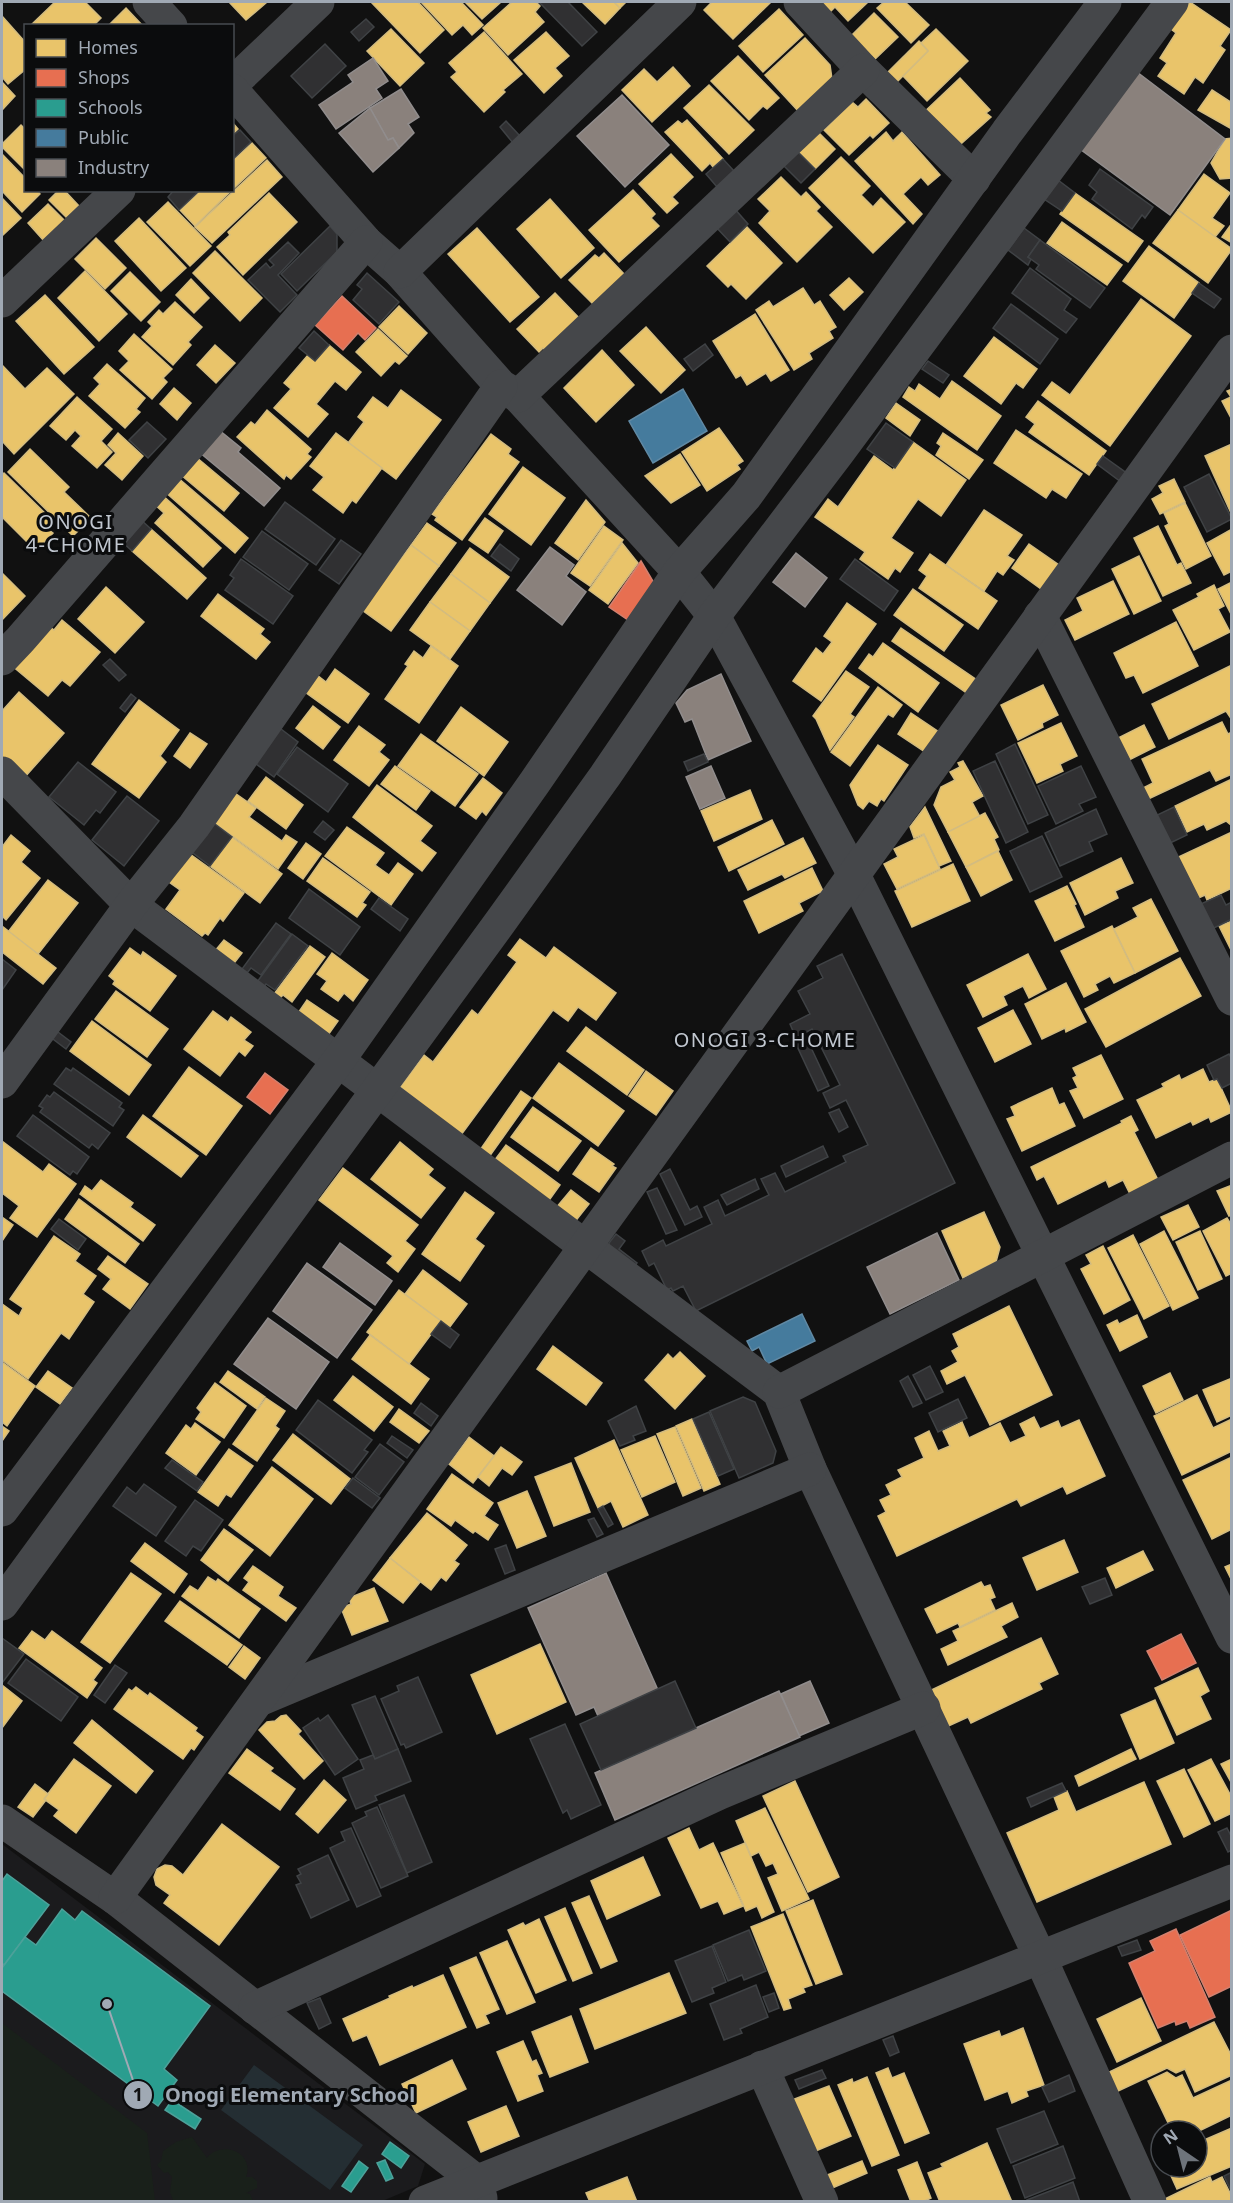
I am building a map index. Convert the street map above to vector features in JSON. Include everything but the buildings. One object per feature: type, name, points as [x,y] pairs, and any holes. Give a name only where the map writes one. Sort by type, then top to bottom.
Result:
[{"type":"street","points":[[148,2],[169,24]]},
{"type":"street","points":[[234,82],[318,2]]},
{"type":"street","points":[[400,272],[680,2]]},
{"type":"street","points":[[800,2],[863,70],[974,179]]},
{"type":"street","points":[[2,1510],[338,1061],[535,782],[679,572],[746,496],[974,179],[1105,2]]},
{"type":"street","points":[[2,1604],[598,786],[714,616],[838,453],[1172,2]]},
{"type":"street","points":[[2,1082],[131,905],[194,826],[510,391],[863,70]]},
{"type":"street","points":[[234,92],[366,242],[400,272],[679,572],[714,616],[854,875],[1232,1637]]},
{"type":"street","points":[[2,301],[117,192]]},
{"type":"street","points":[[2,659],[366,242]]},
{"type":"street","points":[[115,1898],[1232,351]]},
{"type":"street","points":[[1040,616],[1232,999]]},
{"type":"street","points":[[2,773],[131,905],[779,1392],[810,1469],[1040,1957],[1150,2202]]},
{"type":"street","points":[[779,1392],[1232,1158]]},
{"type":"street","points":[[259,1700],[810,1469]]},
{"type":"street","points":[[255,2008],[720,1793],[924,1708]]},
{"type":"street","points":[[2,1821],[115,1898],[255,2008],[479,2191]]},
{"type":"street","points":[[424,2202],[479,2191],[762,2067],[1232,1881]]},
{"type":"street","points":[[762,2067],[822,2202]]},
{"type":"shaded area","points":[[2,1844],[425,2164],[418,2186],[380,2202],[2,2201]]},
{"type":"shaded area","points":[[2,2023],[147,2133],[155,2201],[2,2201]]},
{"type":"shaded area","points":[[254,2065],[363,2145],[330,2190],[221,2110]]},
{"type":"shaded area","points":[[192,2137],[207,2158],[220,2150],[235,2151],[241,2155],[246,2161],[246,2177],[252,2177],[257,2181],[257,2188],[246,2193],[250,2194],[253,2201],[172,2201],[170,2192],[172,2177],[168,2172],[164,2173],[157,2165],[161,2161],[163,2151],[176,2142]]},
{"type":"place","name":"Onogi Elementary School","points":[[107,2004]]},
{"type":"district","name":"ONOGI 4-CHOME","points":[[76,532]]},
{"type":"district","name":"ONOGI 3-CHOME","points":[[765,1039]]}]
